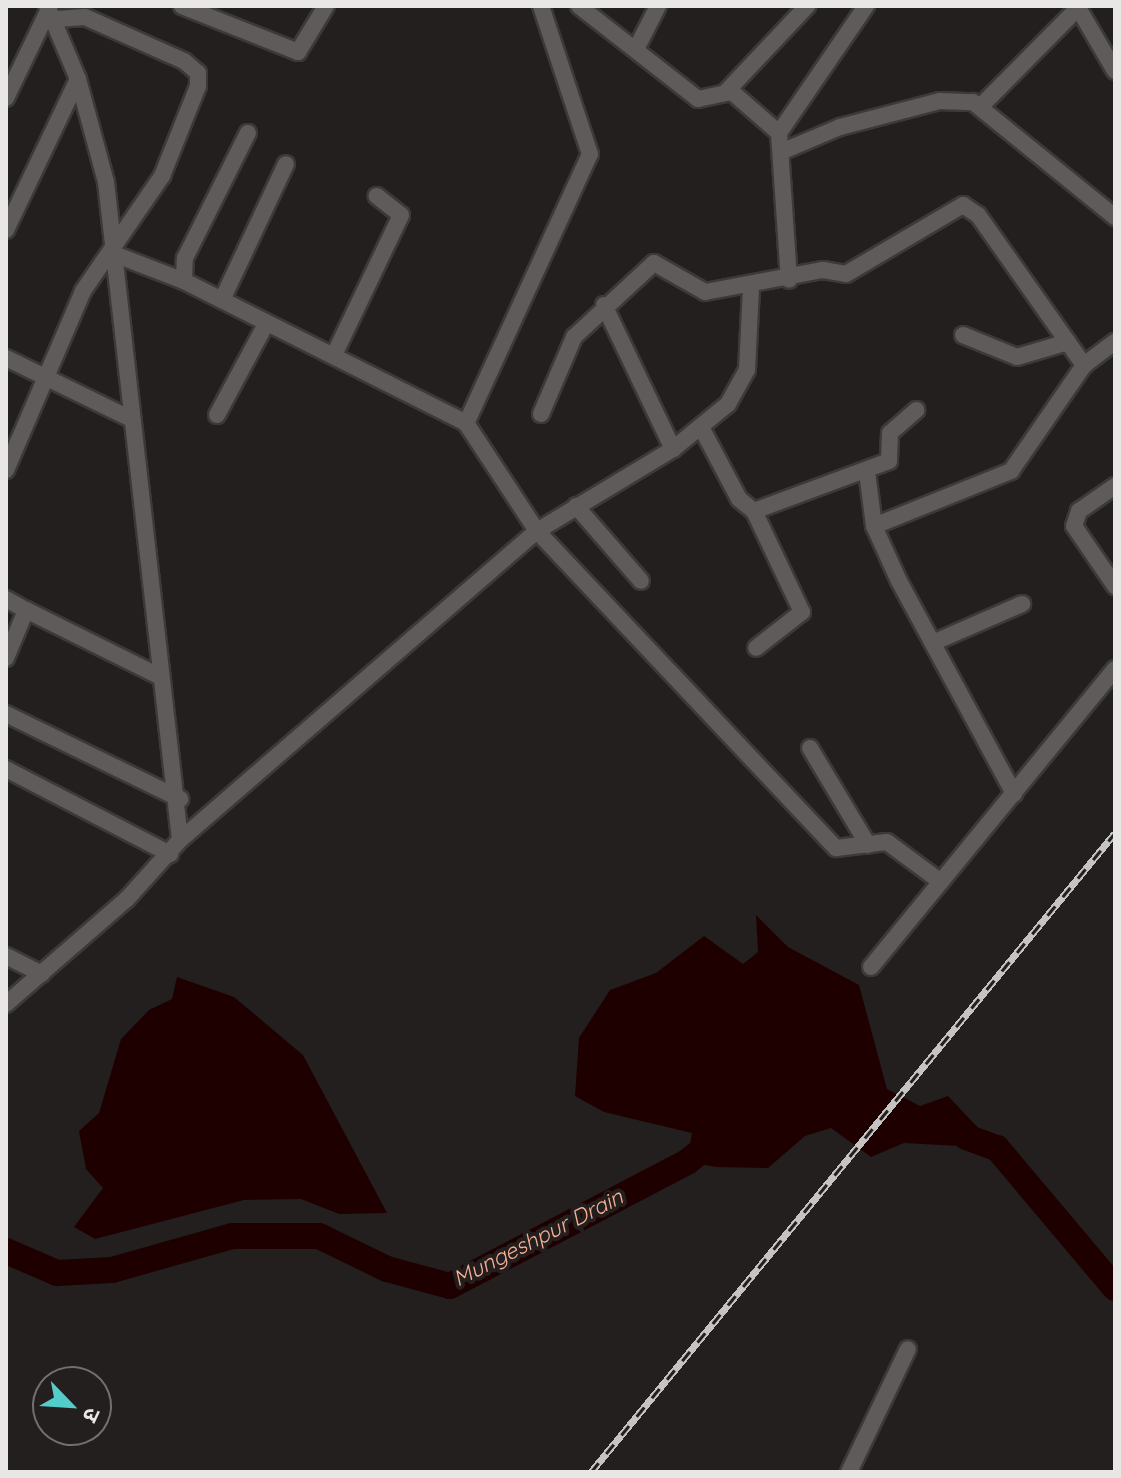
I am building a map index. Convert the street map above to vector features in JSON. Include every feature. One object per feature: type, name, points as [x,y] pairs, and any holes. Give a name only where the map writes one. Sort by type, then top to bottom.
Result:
[{"type":"street","points":[[182,6],[298,52],[326,6]]},
{"type":"street","points":[[466,423],[590,154],[541,6]]},
{"type":"street","points":[[579,6],[698,99],[725,93],[737,94],[779,133]]},
{"type":"street","points":[[636,49],[658,6]]},
{"type":"street","points":[[725,93],[807,6]]},
{"type":"street","points":[[789,280],[779,133],[866,6]]},
{"type":"street","points":[[982,105],[1078,7],[1115,71]]},
{"type":"street","points":[[50,12],[78,79],[106,182],[159,676],[180,799],[175,847]]},
{"type":"street","points":[[6,98],[50,12]]},
{"type":"street","points":[[6,470],[49,381],[75,307],[162,176],[198,73],[85,17],[50,12]]},
{"type":"street","points":[[6,230],[78,79]]},
{"type":"street","points":[[781,152],[840,127],[940,101],[982,105],[1115,217]]},
{"type":"street","points":[[184,281],[185,258],[248,133]]},
{"type":"street","points":[[222,300],[286,164]]},
{"type":"street","points":[[334,355],[401,215],[377,196]]},
{"type":"street","points":[[541,414],[574,337],[604,305],[659,262],[695,290],[751,289],[852,271],[963,205],[978,215],[1084,365]]},
{"type":"street","points":[[114,247],[466,423],[537,531],[836,848],[868,845],[899,847],[941,882]]},
{"type":"street","points":[[6,1004],[42,974],[175,847],[537,531],[702,429],[743,383],[751,289]]},
{"type":"street","points":[[604,305],[673,449]]},
{"type":"street","points":[[217,415],[266,324]]},
{"type":"street","points":[[963,335],[1017,357],[1068,342]]},
{"type":"street","points":[[874,526],[1011,471],[1084,365],[1115,342]]},
{"type":"street","points":[[6,358],[131,419]]},
{"type":"street","points":[[754,511],[867,472],[889,461],[890,433],[916,410]]},
{"type":"street","points":[[702,429],[739,499],[754,511],[802,612],[756,648]]},
{"type":"street","points":[[867,472],[874,526],[937,641],[1014,794]]},
{"type":"street","points":[[1115,486],[1079,511],[1074,526],[1115,586]]},
{"type":"street","points":[[576,506],[641,581]]},
{"type":"street","points":[[6,599],[159,676]]},
{"type":"street","points":[[937,641],[1022,604]]},
{"type":"street","points":[[6,658],[26,610]]},
{"type":"street","points":[[871,967],[1115,669]]},
{"type":"street","points":[[6,714],[180,799]]},
{"type":"street","points":[[810,748],[868,845]]},
{"type":"street","points":[[6,769],[175,847]]},
{"type":"street","points":[[6,956],[42,974]]},
{"type":"street","points":[[849,1472],[908,1349]]},
{"type":"shaded area","points":[[756,915],[788,947],[859,985],[887,1089],[920,1106],[948,1096],[997,1148],[904,1143],[871,1157],[831,1128],[805,1136],[768,1168],[717,1167],[687,1162],[692,1133],[604,1112],[575,1096],[579,1038],[610,990],[656,973],[704,936],[743,964],[758,952]]},
{"type":"shaded area","points":[[177,977],[234,997],[303,1055],[387,1213],[339,1214],[301,1199],[244,1200],[95,1239],[74,1227],[103,1188],[86,1169],[79,1131],[99,1113],[121,1039],[149,1010],[172,999]]},
{"type":"waterway","name":"Mungeshpur Drain","points":[[966,1137],[997,1148],[1115,1288]]},
{"type":"waterway","name":"Mungeshpur Drain","points":[[6,1251],[57,1273],[112,1270],[232,1236],[319,1236],[387,1269],[450,1286],[687,1162],[714,1141]]},
{"type":"railway","points":[[591,1472],[1115,833]]}]
